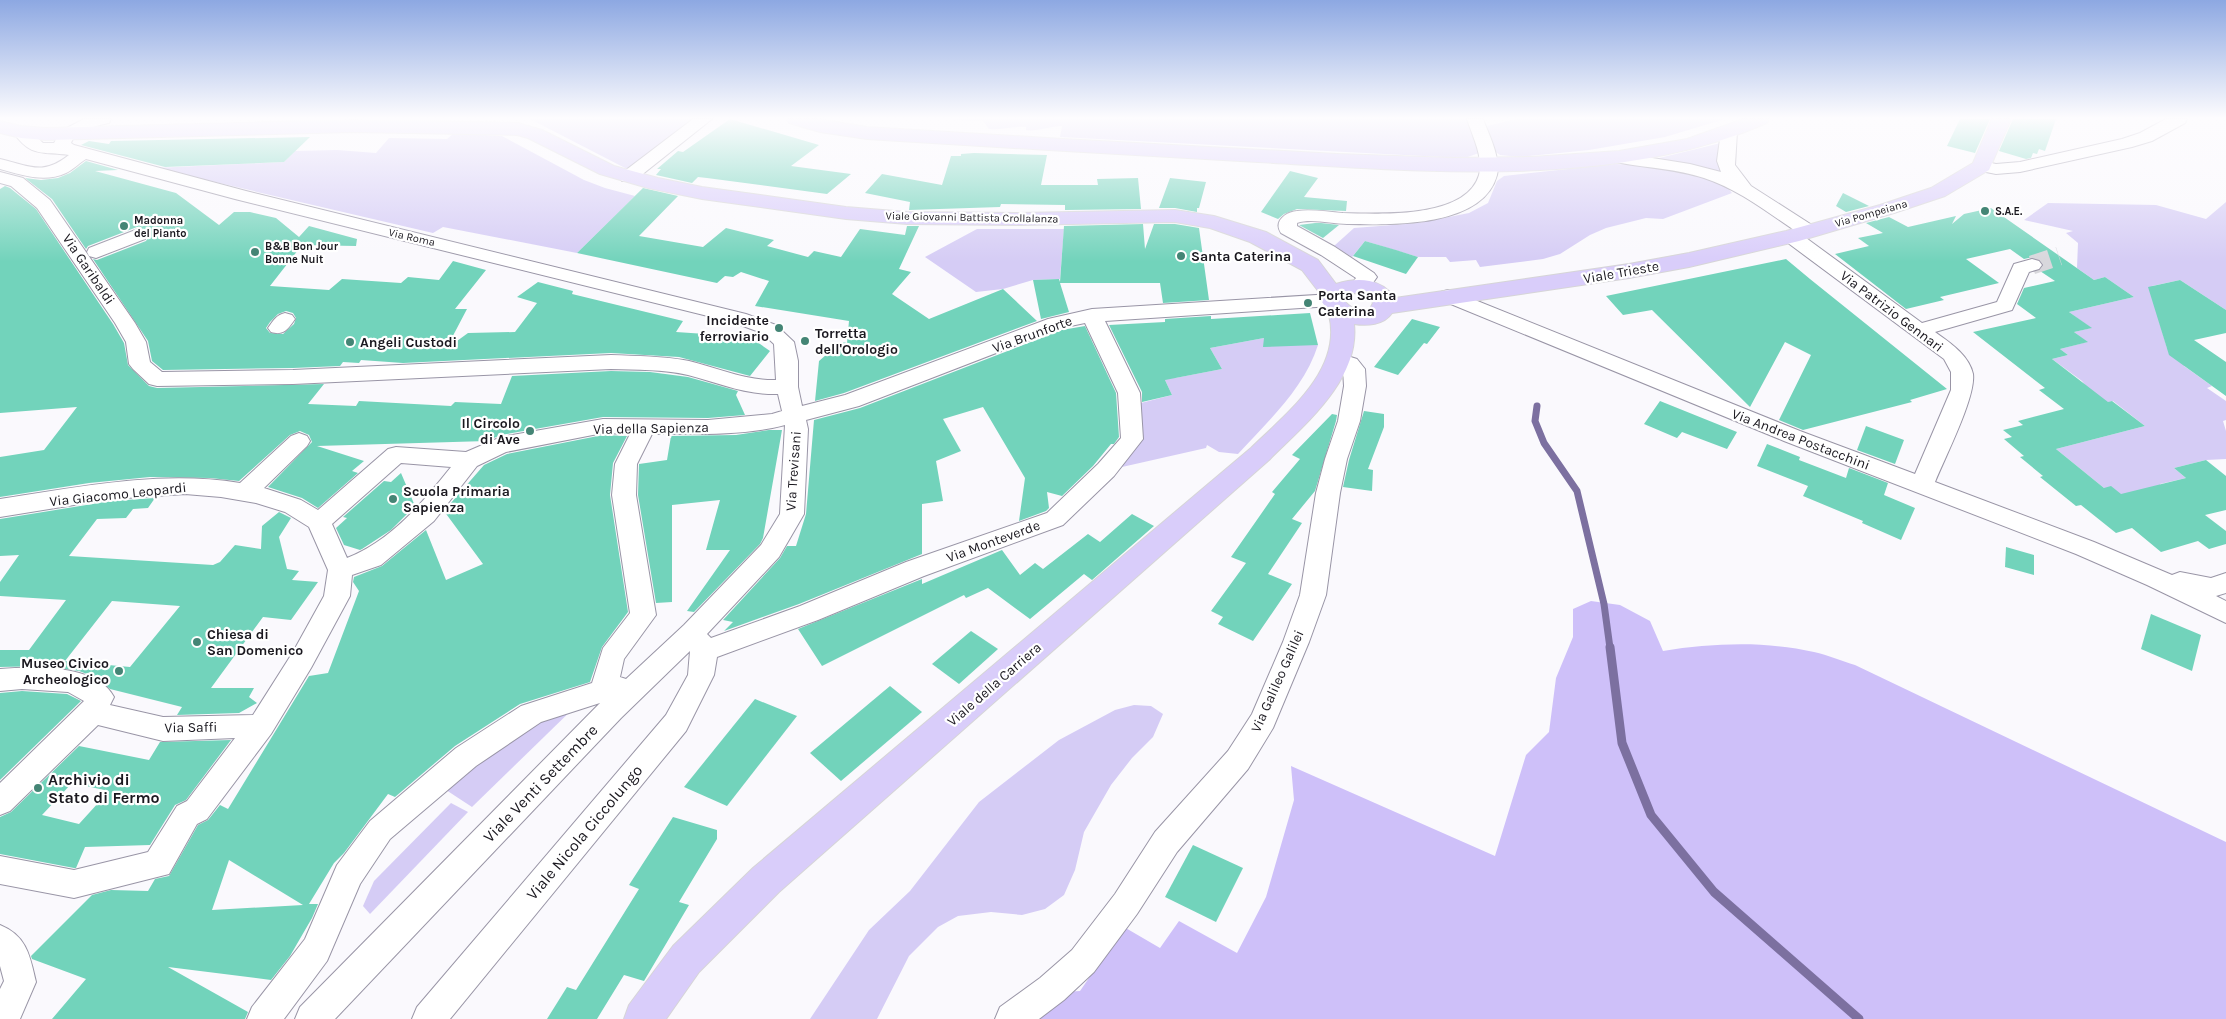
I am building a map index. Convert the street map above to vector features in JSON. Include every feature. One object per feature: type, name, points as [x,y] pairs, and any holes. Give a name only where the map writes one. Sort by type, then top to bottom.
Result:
[{"type":"main road","name":"Viale Giovanni Battista Crollalanza","points":[[601,167],[628,177],[702,194],[846,213],[898,217],[1155,216],[1193,218],[1214,222],[1258,237],[1310,265],[1357,297]]},
{"type":"main road","name":"Via Pompeiana","points":[[1800,234],[1918,200],[1946,188],[1981,167]]},
{"type":"main road","name":"Viale Trieste","points":[[1357,297],[1448,296],[1486,292],[1629,271],[1727,252],[1800,234]]},
{"type":"main road","name":"Viale della Carriera","points":[[644,1019],[686,959],[766,880],[1260,454],[1310,402],[1340,354],[1357,297]]},
{"type":"street","points":[[11,167],[51,172],[64,167]]},
{"type":"street","name":"Via Roma","points":[[143,167],[241,195],[739,318],[769,329],[784,342],[787,361],[787,387]]},
{"type":"street","points":[[628,177],[642,167]]},
{"type":"street","points":[[1357,297],[1328,251],[1288,229],[1287,223],[1290,219],[1298,216],[1385,220],[1444,211],[1476,196],[1484,186],[1489,167]]},
{"type":"street","points":[[1671,167],[1712,175],[1746,191]]},
{"type":"street","points":[[1727,167],[1746,191]]},
{"type":"street","points":[[1985,167],[1996,169],[2022,167]]},
{"type":"street","name":"Via Garibaldi","points":[[0,177],[17,182],[44,204],[125,323],[136,342],[140,364],[157,379],[293,377],[536,364],[611,362],[663,364],[688,368],[758,388],[787,387]]},
{"type":"street","name":"Via Patrizio Gennari","points":[[1746,191],[1918,330],[1952,355],[1962,372],[1962,390],[1922,486]]},
{"type":"street","points":[[96,252],[138,235]]},
{"type":"street","points":[[1918,330],[2005,306],[2021,268],[2032,265]]},
{"type":"street","name":"Via Andrea Postacchini","points":[[1448,296],[1782,433],[2156,578]]},
{"type":"street","name":"Via Brunforte","points":[[772,421],[799,416],[851,401],[1055,323],[1092,315],[1180,312],[1357,297]]},
{"type":"street","name":"Via Monteverde","points":[[699,642],[792,620],[914,569],[1055,518],[1106,470],[1132,439],[1129,393],[1092,315]]},
{"type":"street","name":"Via Galileo Galilei","points":[[1012,1019],[1052,989],[1083,961],[1126,904],[1166,842],[1238,760],[1263,720],[1296,642],[1313,595],[1328,493],[1336,458],[1349,420],[1356,386],[1354,369],[1340,354]]},
{"type":"street","name":"Via Trevisani","points":[[770,551],[792,514],[799,416],[787,387]]},
{"type":"street","name":"Via della Sapienza","points":[[319,522],[396,455],[469,460],[501,445],[603,426],[644,428],[708,427],[772,421]]},
{"type":"street","points":[[264,1019],[316,950],[348,875],[380,830],[466,757],[531,714],[560,703],[616,691],[612,656],[643,615],[624,495],[626,464],[644,428]]},
{"type":"street","points":[[245,492],[298,441]]},
{"type":"street","points":[[340,570],[372,558],[426,514],[469,460]]},
{"type":"street","name":"Via Giacomo Leopardi","points":[[0,508],[61,498],[151,487],[197,486],[226,488],[294,506],[319,522]]},
{"type":"street","points":[[0,870],[74,884],[158,864],[187,815],[197,810],[261,726],[302,660],[338,596],[340,570],[319,522]]},
{"type":"street","name":"Viale Venti Settembre","points":[[312,1019],[616,691],[699,642],[770,551]]},
{"type":"street","points":[[2156,578],[2212,588],[2226,583]]},
{"type":"street","points":[[2156,578],[2226,613]]},
{"type":"street","name":"Viale Nicola Ciccolungo","points":[[429,1019],[676,723],[701,675],[699,642]]},
{"type":"street","points":[[0,680],[22,678],[73,681],[100,697],[93,712],[0,802]]},
{"type":"street","name":"Via Saffi","points":[[93,712],[163,729],[261,726]]},
{"type":"street","points":[[0,940],[13,954],[20,982],[3,1019]]},
{"type":"shaded area","points":[[559,167],[584,180],[635,196],[577,253],[443,227],[433,233],[155,168]]},
{"type":"shaded area","points":[[1591,167],[1656,167],[1695,173],[1711,178],[1724,185],[1732,193],[1663,219],[1646,218],[1606,228],[1590,235],[1560,254],[1543,259],[1480,267],[1476,260],[1450,262],[1446,257],[1418,257],[1365,241],[1352,257],[1334,246],[1354,228],[1418,223],[1469,213],[1488,203],[1497,181],[1504,176]]},
{"type":"shaded area","points":[[1688,167],[1720,167],[1724,175]]},
{"type":"shaded area","points":[[2226,202],[2226,310],[2180,280],[2152,286],[2167,348],[2189,364],[2184,366],[2212,386],[2207,388],[2226,401],[2226,420],[2223,421],[2226,431],[2226,459],[2206,460],[2174,468],[2186,478],[2160,484],[2162,513],[2104,488],[2056,449],[2145,426],[2113,401],[2100,404],[2082,381],[2052,359],[2068,355],[2060,349],[2087,342],[2074,332],[2091,328],[2069,312],[2134,297],[2105,277],[2094,280],[2077,268],[2078,243],[2066,233],[2073,231],[2024,220],[2048,203],[2156,205],[2206,219]]},
{"type":"shaded area","points":[[977,229],[1064,229],[1060,279],[1033,280],[1003,289],[976,292],[925,257]]},
{"type":"shaded area","points":[[1264,338],[1318,345],[1304,376],[1284,404],[1238,454],[1219,452],[1207,445],[1206,448],[1122,467],[1138,441],[1141,403],[1172,395],[1151,350],[1175,378],[1222,369],[1210,348]]},
{"type":"shaded area","points":[[1591,601],[1620,605],[1650,621],[1663,651],[1739,644],[1777,646],[1819,653],[1855,665],[2226,842],[2226,1019],[1029,1019],[1064,992],[1080,991],[1124,927],[1160,948],[1179,921],[1237,953],[1266,897],[1294,800],[1291,766],[1495,856],[1526,755],[1549,732],[1556,678],[1573,637],[1573,609]]},
{"type":"shaded area","points":[[582,700],[472,807],[443,788],[532,718]]},
{"type":"shaded area","points":[[1134,705],[1151,706],[1163,714],[1153,737],[1132,758],[1111,785],[1084,832],[1075,870],[1064,895],[1045,909],[1022,915],[991,912],[958,916],[938,927],[909,956],[877,1019],[810,1019],[869,930],[910,891],[979,802],[1059,740],[1115,710]]},
{"type":"shaded area","points":[[451,803],[468,812],[370,914],[363,906],[374,881]]},
{"type":"building","points":[[79,167],[106,167],[118,170],[95,171],[176,193],[219,225],[234,212],[250,212],[276,218],[299,237],[309,226],[357,239],[356,246],[302,245],[270,286],[329,290],[342,279],[401,283],[408,277],[439,280],[453,261],[486,270],[455,309],[467,309],[446,349],[468,333],[515,332],[537,303],[517,297],[538,282],[573,291],[572,294],[683,321],[676,332],[750,337],[770,351],[750,376],[679,357],[611,353],[403,363],[361,360],[359,363],[343,362],[340,366],[293,368],[163,370],[152,361],[148,341],[93,259],[97,260],[146,241],[149,236],[147,230],[137,227],[88,246],[86,249],[52,199],[25,178],[41,180],[58,178]],"holes":[[[286,311],[293,313],[296,318],[294,324],[283,334],[270,333],[266,328],[278,314]]]},
{"type":"building","points":[[660,167],[795,167],[851,174],[827,194],[698,177],[692,183],[656,175],[661,169],[657,169]]},
{"type":"building","points":[[948,167],[1045,167],[1041,185],[1098,185],[1097,179],[1138,178],[1141,209],[1065,210],[1065,205],[1001,204],[1000,207],[909,210],[910,202],[865,193],[882,174],[942,185]]},
{"type":"building","points":[[1290,171],[1318,178],[1304,197],[1347,201],[1346,211],[1297,209],[1284,214],[1278,219],[1261,212]]},
{"type":"building","points":[[1170,178],[1206,182],[1197,212],[1175,208],[1159,208]]},
{"type":"building","points":[[5,186],[36,209],[113,324],[124,343],[128,365],[149,386],[157,388],[324,384],[308,404],[356,406],[359,401],[451,406],[455,402],[501,404],[512,376],[611,371],[650,372],[688,377],[738,391],[736,395],[745,415],[708,418],[603,417],[501,435],[487,441],[317,446],[364,461],[352,471],[358,473],[318,508],[302,498],[268,487],[312,442],[309,435],[300,431],[290,435],[239,481],[210,478],[150,477],[89,483],[0,497],[0,457],[44,450],[77,407],[0,413],[0,189]]},
{"type":"building","points":[[643,188],[678,196],[639,236],[703,247],[726,228],[774,240],[767,246],[808,257],[814,251],[841,257],[860,229],[905,235],[907,226],[919,226],[899,269],[911,272],[892,294],[929,319],[1003,289],[1037,321],[844,393],[815,401],[819,361],[841,342],[847,343],[849,321],[755,306],[769,281],[741,272],[733,277],[725,276],[717,283],[577,253]]},
{"type":"building","points":[[1843,193],[1869,206],[1846,212],[1836,206]]},
{"type":"building","points":[[1991,208],[2094,280],[2105,277],[2134,297],[2069,312],[2092,328],[2074,332],[2088,342],[2060,349],[2068,355],[2052,359],[2108,402],[2112,401],[2145,426],[2056,449],[2104,488],[2111,486],[2121,494],[2186,478],[2174,468],[2206,460],[2226,476],[2226,510],[2205,515],[2226,531],[2226,544],[2209,549],[2198,541],[2161,552],[2132,528],[2116,533],[2081,505],[2076,506],[2040,477],[2043,476],[2020,457],[2024,456],[2004,439],[2012,437],[2003,430],[2023,425],[2018,421],[2064,409],[2039,390],[2045,388],[1973,332],[2036,318],[2017,304],[2024,288],[2055,281],[2040,271],[2044,265],[2040,260],[2033,257],[2024,259],[2010,249],[1966,259],[1999,283],[1940,297],[1944,300],[1906,309],[1835,254],[1869,246],[1858,238],[1883,233],[1866,223],[1889,217],[1908,227],[1956,216],[1952,224],[1964,214]]},
{"type":"building","points":[[1315,223],[1339,225],[1323,238],[1299,225]]},
{"type":"building","points":[[1143,224],[1145,249],[1154,224],[1175,224],[1199,228],[1209,300],[1163,303],[1160,283],[1060,283],[1069,312],[1041,319],[1033,280],[1059,279],[1060,282],[1064,226]]},
{"type":"building","points":[[1365,241],[1418,257],[1406,274],[1353,256]]},
{"type":"building","points":[[1786,259],[1947,389],[1910,400],[1912,402],[1803,430],[1779,420],[1811,355],[1785,342],[1750,407],[1652,310],[1623,315],[1606,296]]},
{"type":"building","points":[[2180,280],[2226,310],[2226,333],[2194,340],[2226,362],[2226,396],[2169,355],[2148,287]]},
{"type":"building","points":[[1310,313],[1318,345],[1263,347],[1264,338],[1210,348],[1222,369],[1165,380],[1172,395],[1142,402],[1142,392],[1109,325],[1165,322],[1165,319],[1211,316],[1211,319]]},
{"type":"building","points":[[1412,319],[1440,327],[1427,344],[1424,343],[1398,375],[1374,367]]},
{"type":"building","points":[[1085,326],[1116,393],[1119,437],[1062,496],[1047,492],[1049,508],[1046,511],[1019,521],[1025,478],[983,407],[943,419],[961,451],[936,461],[943,501],[922,504],[922,554],[799,604],[724,631],[733,622],[723,620],[780,558],[787,546],[796,546],[806,514],[814,420],[860,408],[1062,330]]},
{"type":"building","points":[[1660,401],[1737,432],[1727,449],[1682,432],[1677,438],[1644,424]]},
{"type":"building","points":[[1364,411],[1384,414],[1384,427],[1368,469],[1373,470],[1372,491],[1343,487]]},
{"type":"building","points":[[1332,414],[1337,415],[1336,421],[1315,491],[1292,519],[1302,523],[1268,574],[1292,584],[1253,641],[1218,624],[1223,617],[1211,611],[1246,563],[1231,557],[1275,494],[1272,492],[1300,459],[1292,455]]},
{"type":"building","points":[[1866,426],[1904,440],[1895,464],[1857,450]]},
{"type":"building","points":[[782,430],[763,538],[760,544],[694,612],[687,611],[730,550],[706,550],[720,500],[672,505],[672,602],[656,603],[638,495],[639,464],[667,460],[671,436],[736,435]]},
{"type":"building","points":[[603,435],[627,436],[613,463],[610,495],[628,612],[602,647],[590,682],[520,704],[455,746],[395,797],[388,794],[344,853],[334,863],[309,904],[318,904],[312,918],[290,956],[271,980],[168,967],[248,1012],[245,1019],[52,1019],[86,979],[32,959],[31,956],[92,895],[111,890],[148,891],[155,879],[169,876],[198,825],[208,820],[220,805],[228,809],[309,676],[328,673],[359,591],[353,582],[354,577],[382,566],[426,530],[446,580],[483,564],[444,511],[484,465],[507,454]],"holes":[[[229,860],[303,905],[212,910]]]},
{"type":"building","points":[[1767,444],[1800,457],[1799,460],[1846,478],[1849,468],[1888,483],[1884,495],[1915,508],[1901,540],[1862,523],[1863,521],[1803,496],[1808,486],[1757,466]]},
{"type":"building","name":"Scuola Primaria Sapienza","points":[[401,473],[415,506],[391,530],[362,549],[344,545],[336,528],[347,518],[343,517],[384,481],[391,482]]},
{"type":"building","points":[[155,498],[148,508],[133,509],[126,518],[97,519],[69,556],[213,565],[220,562],[235,545],[261,549],[262,526],[279,512],[291,518],[279,537],[287,569],[299,571],[292,580],[318,582],[291,620],[263,617],[211,688],[254,688],[249,697],[257,703],[239,713],[177,715],[182,707],[110,689],[95,677],[79,671],[46,666],[0,667],[0,650],[29,650],[66,600],[0,596],[0,582],[19,555],[0,556],[0,519],[111,501]],"holes":[[[112,601],[180,606],[130,667],[65,661]]]},
{"type":"building","points":[[1132,514],[1154,526],[1092,580],[1084,574],[1030,619],[988,588],[966,598],[964,595],[822,666],[798,629],[922,579],[922,584],[1002,550],[1020,575],[1035,563],[1043,569],[1088,534],[1100,542]]},
{"type":"building","points":[[2006,547],[2034,555],[2034,575],[2005,567]]},
{"type":"building","points":[[2151,614],[2201,635],[2192,671],[2141,649]]},
{"type":"building","points":[[971,631],[998,649],[959,684],[932,664]]},
{"type":"building","points":[[890,686],[922,712],[841,781],[810,753]]},
{"type":"building","points":[[22,691],[67,694],[81,701],[0,780],[0,693]]},
{"type":"building","points":[[755,699],[797,716],[727,806],[684,787]]},
{"type":"building","points":[[231,740],[186,800],[175,805],[150,845],[85,847],[76,868],[0,854],[0,817],[11,812],[79,746],[149,760],[160,742]],"holes":[[[72,783],[109,791],[79,824],[42,815]]]},
{"type":"building","points":[[673,817],[717,830],[717,839],[679,902],[689,905],[644,981],[624,975],[597,1019],[547,1019],[567,987],[576,990],[639,889],[629,885]]},
{"type":"building","points":[[1193,845],[1243,868],[1216,922],[1165,897]]},
{"type":"waterway","points":[[1537,406],[1535,421],[1544,443],[1577,491],[1604,604],[1610,648]]},
{"type":"waterway","points":[[1610,647],[1622,743],[1651,815],[1714,892],[1859,1019]]},
{"type":"tunnel","points":[[2032,265],[2059,256]]},
{"type":"place","name":"S.A.E.","points":[[1985,211]]},
{"type":"place","name":"Madonna del Pianto","points":[[124,226]]},
{"type":"place","name":"B&B Bon Jour Bonne Nuit","points":[[255,252]]},
{"type":"place","name":"Santa Caterina","points":[[1181,256]]},
{"type":"place","name":"Porta Santa Caterina","points":[[1308,303]]},
{"type":"place","name":"Incidente ferroviario","points":[[779,328]]},
{"type":"place","name":"Torretta dell'Orologio","points":[[805,341]]},
{"type":"place","name":"Angeli Custodi","points":[[350,342]]},
{"type":"place","name":"Il Circolo di Ave","points":[[530,431]]},
{"type":"place","name":"Scuola Primaria Sapienza","points":[[393,499]]},
{"type":"place","name":"Chiesa di San Domenico","points":[[197,642]]},
{"type":"place","name":"Museo Civico Archeologico","points":[[119,671]]},
{"type":"place","name":"Archivio di Stato di Fermo","points":[[38,788]]}]
